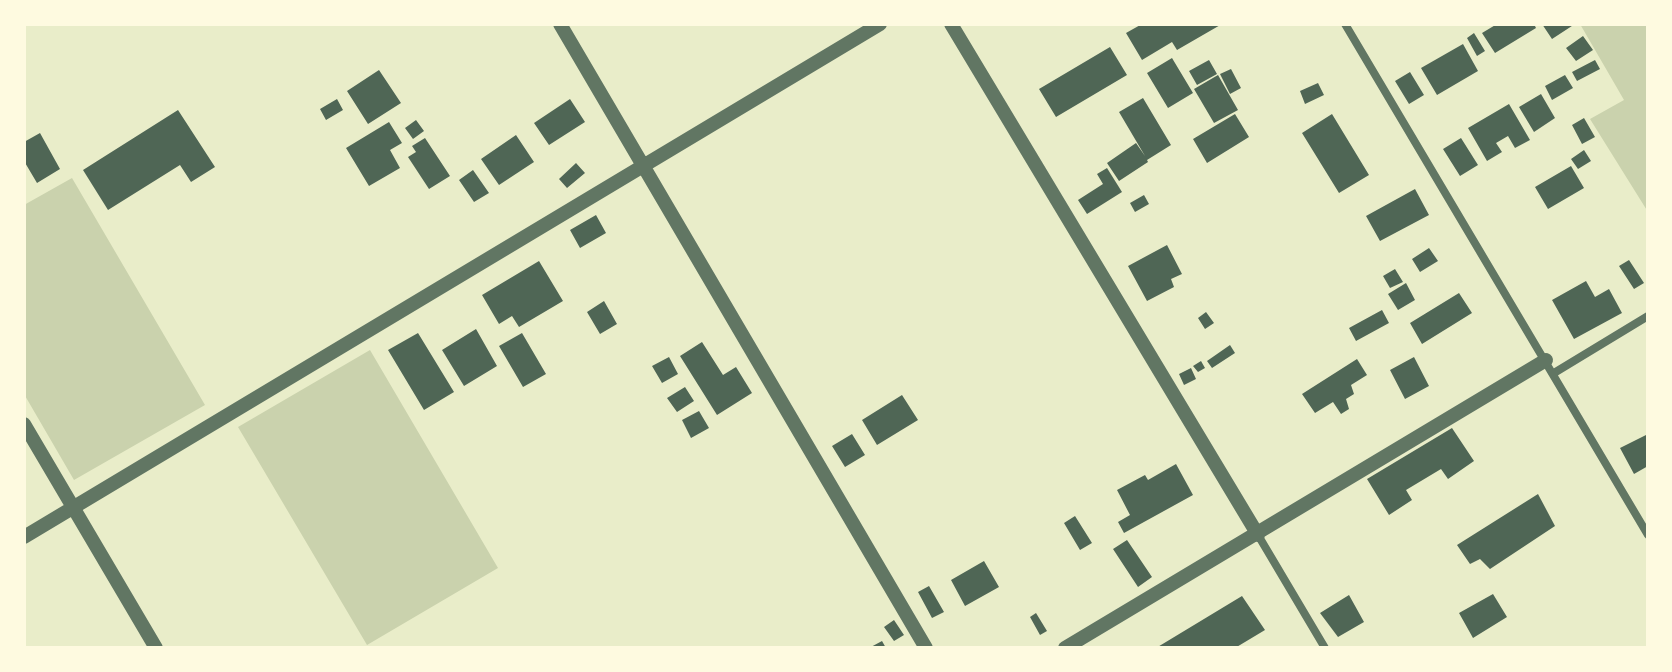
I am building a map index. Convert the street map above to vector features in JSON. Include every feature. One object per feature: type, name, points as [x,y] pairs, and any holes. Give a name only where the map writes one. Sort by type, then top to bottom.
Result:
[{"type":"street","points":[[560,24],[926,648]]},
{"type":"street","points":[[24,537],[880,24]]},
{"type":"street","points":[[951,24],[1325,648]]},
{"type":"street","points":[[1345,24],[1648,535]]},
{"type":"street","points":[[1065,648],[1550,366],[1648,316]]},
{"type":"street","points":[[24,424],[156,648]]},
{"type":"green space","points":[[1580,24],[1648,24],[1648,212],[1590,119],[1624,100]]},
{"type":"green space","points":[[72,178],[205,405],[74,480],[24,394],[24,205]]},
{"type":"green space","points":[[370,350],[498,568],[367,645],[238,427]]},
{"type":"building","points":[[1142,24],[1222,24],[1177,50],[1172,42],[1142,60],[1126,33]]},
{"type":"building","points":[[1497,24],[1534,24],[1536,28],[1495,53],[1482,33]]},
{"type":"building","points":[[1542,24],[1575,24],[1552,39]]},
{"type":"building","points":[[1474,33],[1485,51],[1477,56],[1467,38]]},
{"type":"building","points":[[1583,36],[1593,50],[1576,61],[1566,48]]},
{"type":"building","points":[[1463,44],[1478,71],[1437,95],[1421,68]]},
{"type":"building","points":[[1110,47],[1127,75],[1056,117],[1039,89]]},
{"type":"building","points":[[1172,58],[1193,93],[1168,108],[1147,73]]},
{"type":"building","points":[[1209,60],[1217,74],[1197,85],[1189,71]]},
{"type":"building","points":[[1595,60],[1600,69],[1577,81],[1572,72]]},
{"type":"building","points":[[1231,69],[1241,88],[1230,94],[1220,74]]},
{"type":"building","points":[[379,70],[401,103],[368,124],[347,91]]},
{"type":"building","points":[[1410,72],[1424,95],[1409,104],[1395,81]]},
{"type":"building","points":[[1218,75],[1238,110],[1214,123],[1194,89]]},
{"type":"building","points":[[1565,75],[1573,88],[1552,100],[1545,86]]},
{"type":"building","points":[[1318,83],[1324,95],[1305,104],[1300,91]]},
{"type":"building","points":[[1541,94],[1555,118],[1534,132],[1519,107]]},
{"type":"building","points":[[1143,98],[1171,145],[1119,181],[1107,163],[1136,143],[1145,156],[1119,112]]},
{"type":"building","points":[[337,99],[343,110],[326,120],[320,109]]},
{"type":"building","points":[[570,99],[585,122],[549,145],[534,123]]},
{"type":"building","points":[[1509,104],[1530,140],[1515,148],[1508,136],[1496,143],[1502,152],[1487,161],[1468,128]]},
{"type":"building","points":[[178,110],[215,167],[191,182],[180,165],[108,210],[83,170]]},
{"type":"building","points":[[1235,114],[1249,137],[1207,163],[1193,139]]},
{"type":"building","points":[[1332,114],[1369,175],[1339,193],[1302,133]]},
{"type":"building","points":[[1584,118],[1595,137],[1582,144],[1572,125]]},
{"type":"building","points":[[416,120],[424,131],[413,139],[405,128]]},
{"type":"building","points":[[389,122],[402,143],[390,150],[400,168],[369,186],[346,148]]},
{"type":"building","points":[[40,133],[60,169],[37,183],[24,161],[24,142]]},
{"type":"building","points":[[516,135],[534,162],[499,185],[481,159]]},
{"type":"building","points":[[425,138],[450,176],[429,189],[408,157],[416,152],[412,146]]},
{"type":"building","points":[[1461,138],[1478,165],[1460,176],[1443,149]]},
{"type":"building","points":[[1584,150],[1591,161],[1578,169],[1571,159]]},
{"type":"building","points":[[576,163],[585,173],[567,188],[559,179]]},
{"type":"building","points":[[1571,166],[1584,188],[1548,209],[1535,187]]},
{"type":"building","points":[[1107,168],[1122,192],[1087,214],[1078,200],[1103,184],[1097,174]]},
{"type":"building","points":[[473,170],[489,193],[474,202],[459,180]]},
{"type":"building","points":[[1415,189],[1429,215],[1380,241],[1366,216]]},
{"type":"building","points":[[1144,195],[1149,204],[1135,212],[1130,203]]},
{"type":"building","points":[[596,215],[606,233],[580,248],[570,230]]},
{"type":"building","points":[[1167,245],[1182,274],[1171,279],[1174,287],[1147,301],[1128,266]]},
{"type":"building","points":[[1429,248],[1438,261],[1420,272],[1412,259]]},
{"type":"building","points":[[1629,260],[1644,283],[1634,289],[1619,266]]},
{"type":"building","points":[[539,261],[563,301],[519,327],[512,316],[499,324],[482,295]]},
{"type":"building","points":[[1395,269],[1403,282],[1390,288],[1383,276]]},
{"type":"building","points":[[1586,281],[1595,297],[1609,289],[1622,313],[1574,339],[1552,300]]},
{"type":"building","points":[[1406,283],[1415,300],[1398,310],[1388,294]]},
{"type":"building","points":[[1459,293],[1472,313],[1422,344],[1410,323]]},
{"type":"building","points":[[604,301],[617,324],[600,334],[587,312]]},
{"type":"building","points":[[1382,310],[1389,323],[1356,341],[1349,328]]},
{"type":"building","points":[[1206,312],[1214,323],[1205,329],[1198,318]]},
{"type":"building","points":[[476,329],[497,366],[464,386],[442,350]]},
{"type":"building","points":[[418,333],[454,392],[424,410],[388,350]]},
{"type":"building","points":[[522,333],[546,374],[523,387],[499,346]]},
{"type":"building","points":[[702,342],[723,375],[736,367],[752,393],[717,415],[680,356]]},
{"type":"building","points":[[1230,345],[1235,353],[1212,368],[1207,361]]},
{"type":"building","points":[[669,357],[678,374],[662,383],[652,366]]},
{"type":"building","points":[[1414,357],[1429,386],[1405,399],[1390,370]]},
{"type":"building","points":[[1357,359],[1367,375],[1351,385],[1354,394],[1346,399],[1349,409],[1341,414],[1333,402],[1315,413],[1302,394]]},
{"type":"building","points":[[1201,361],[1205,368],[1198,372],[1193,366]]},
{"type":"building","points":[[1191,368],[1196,379],[1184,385],[1179,374]]},
{"type":"building","points":[[685,387],[694,401],[677,412],[667,398]]},
{"type":"building","points":[[902,395],[918,420],[877,445],[862,420]]},
{"type":"building","points":[[699,411],[709,428],[691,438],[682,420]]},
{"type":"building","points":[[1452,428],[1474,461],[1448,479],[1441,469],[1406,490],[1412,500],[1389,515],[1367,479]]},
{"type":"building","points":[[852,434],[865,455],[845,467],[832,446]]},
{"type":"building","points":[[1648,434],[1648,466],[1634,474],[1620,448]]},
{"type":"building","points":[[1176,464],[1193,495],[1124,533],[1118,522],[1130,515],[1117,490],[1145,475],[1148,480]]},
{"type":"building","points":[[1538,494],[1555,526],[1490,569],[1480,559],[1470,564],[1457,545]]},
{"type":"building","points":[[1075,516],[1092,543],[1080,550],[1064,523]]},
{"type":"building","points":[[1127,540],[1152,577],[1138,587],[1113,549]]},
{"type":"building","points":[[984,561],[999,587],[965,606],[951,580]]},
{"type":"building","points":[[929,586],[944,612],[932,618],[918,592]]},
{"type":"building","points":[[1493,594],[1507,617],[1473,638],[1459,613]]},
{"type":"building","points":[[1349,595],[1364,622],[1338,637],[1320,613]]},
{"type":"building","points":[[1242,596],[1265,630],[1235,648],[1156,648]]},
{"type":"building","points":[[1036,613],[1047,631],[1040,635],[1030,617]]},
{"type":"building","points":[[894,620],[904,635],[894,641],[884,627]]},
{"type":"building","points":[[882,641],[886,648],[869,648]]}]
